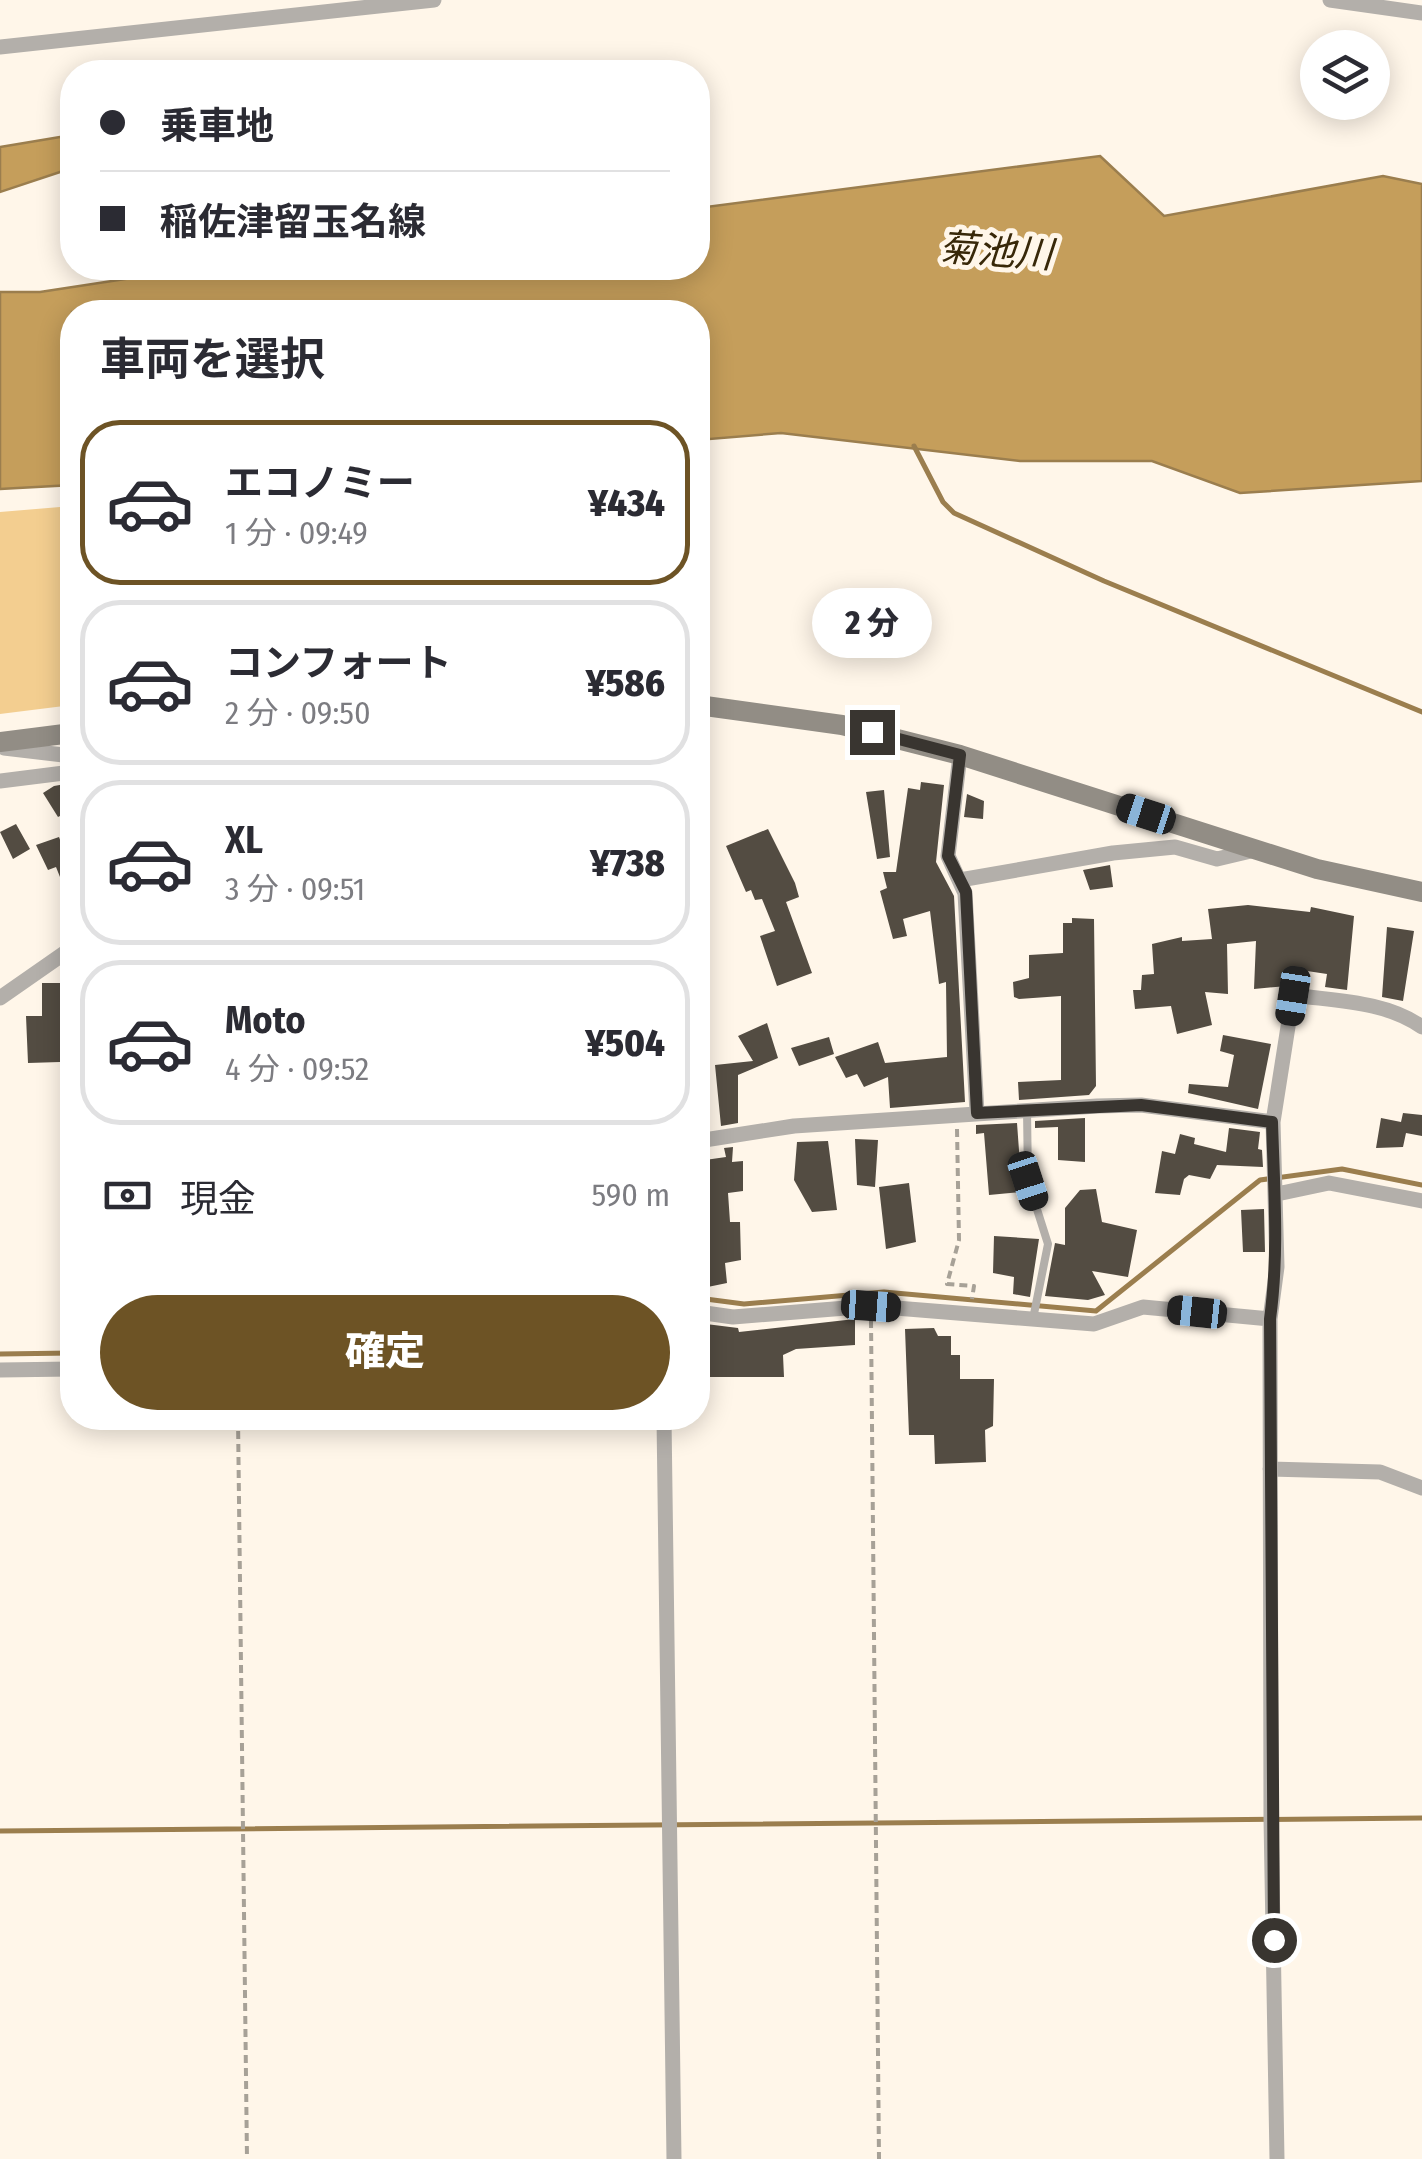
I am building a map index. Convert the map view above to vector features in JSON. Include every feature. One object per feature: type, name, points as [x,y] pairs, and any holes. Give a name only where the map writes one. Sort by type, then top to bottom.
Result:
[{"type":"main road","points":[[710,708],[842,724],[960,755],[1317,869],[1422,892]]},
{"type":"main road","points":[[0,745],[60,735]]},
{"type":"street","points":[[0,47],[434,0]]},
{"type":"street","points":[[1330,0],[1422,13]]},
{"type":"street","points":[[0,745],[60,754]]},
{"type":"street","points":[[960,755],[948,856],[966,892],[977,1113]]},
{"type":"street","points":[[0,781],[60,774]]},
{"type":"street","points":[[960,880],[1113,853],[1176,848],[1217,859],[1257,850]]},
{"type":"street","points":[[0,998],[60,959]]},
{"type":"street","points":[[1277,2159],[1271,1824],[1270,1319],[1277,1267],[1277,1190],[1272,1122],[1293,996],[1364,1004],[1406,1015],[1422,1027]]},
{"type":"street","points":[[710,1139],[794,1126],[1141,1105],[1272,1122]]},
{"type":"street","points":[[1277,1190],[1329,1183],[1422,1201]]},
{"type":"street","points":[[710,1314],[733,1317],[871,1306],[1094,1324],[1143,1306],[1270,1319]]},
{"type":"street","points":[[0,1370],[60,1369]]},
{"type":"street","points":[[664,1430],[674,2159]]},
{"type":"street","points":[[1270,1469],[1380,1472],[1422,1488]]},
{"type":"lane","points":[[1028,1110],[1028,1181],[1048,1244],[1034,1317]]},
{"type":"path","points":[[957,1116],[959,1240],[947,1284],[974,1286]]},
{"type":"path","points":[[871,1306],[878,2159]]},
{"type":"path","points":[[238,1430],[247,2159]]},
{"type":"shaded area","points":[[60,507],[60,706],[0,714],[0,512]]},
{"type":"water","points":[[60,137],[60,172],[0,192],[0,147]]},
{"type":"water","name":"菊池川","points":[[1100,156],[1164,216],[1383,176],[1422,184],[1422,481],[1240,493],[1152,461],[1020,461],[781,433],[710,439],[710,300],[60,300],[60,486],[0,489],[0,292],[40,292],[118,280],[710,280],[710,206]]},
{"type":"building","points":[[921,782],[944,785],[936,862],[954,896],[965,1102],[890,1108],[888,1077],[864,1087],[857,1074],[846,1078],[835,1057],[878,1042],[885,1063],[947,1057],[946,982],[939,984],[930,911],[903,919],[907,936],[893,939],[880,891],[887,888],[883,872],[896,872],[908,788],[920,790]]},
{"type":"building","points":[[60,785],[58,817],[43,793]]},
{"type":"building","points":[[884,790],[890,857],[877,859],[866,792]]},
{"type":"building","points":[[967,794],[984,801],[983,819],[964,817]]},
{"type":"building","points":[[16,824],[30,849],[13,859],[0,832]]},
{"type":"building","points":[[768,829],[795,883],[799,897],[786,902],[812,973],[777,986],[760,936],[775,931],[762,899],[755,900],[751,890],[746,892],[726,846]]},
{"type":"building","points":[[59,837],[60,877],[56,867],[48,870],[36,845]]},
{"type":"building","points":[[1110,865],[1113,887],[1090,890],[1083,870]]},
{"type":"building","points":[[1248,905],[1310,912],[1311,907],[1354,916],[1347,990],[1325,987],[1327,974],[1287,968],[1287,986],[1254,989],[1256,941],[1227,944],[1228,994],[1205,992],[1212,1025],[1177,1034],[1171,1006],[1135,1009],[1133,990],[1141,990],[1142,975],[1154,974],[1152,944],[1182,937],[1182,941],[1212,939],[1208,909]]},
{"type":"building","points":[[1072,918],[1094,919],[1096,1086],[1089,1095],[1019,1100],[1018,1082],[1061,1080],[1061,996],[1019,999],[1014,997],[1013,982],[1029,978],[1029,955],[1063,953],[1063,923],[1072,923]]},
{"type":"building","points":[[1387,927],[1414,931],[1403,1001],[1382,997]]},
{"type":"building","points":[[42,983],[60,983],[60,1062],[28,1063],[26,1016],[42,1016]]},
{"type":"building","points":[[767,1023],[778,1058],[738,1075],[738,1123],[721,1126],[715,1065],[753,1061],[738,1036]]},
{"type":"building","points":[[1223,1035],[1271,1044],[1258,1109],[1188,1093],[1189,1084],[1228,1087],[1234,1055],[1220,1051]]},
{"type":"building","points":[[829,1037],[834,1054],[799,1066],[791,1048]]},
{"type":"building","points":[[1403,1113],[1422,1115],[1422,1136],[1406,1133],[1403,1147],[1376,1148],[1381,1118],[1401,1122]]},
{"type":"building","points":[[1085,1118],[1085,1162],[1058,1160],[1058,1127],[1035,1128],[1035,1121]]},
{"type":"building","points":[[1017,1123],[1022,1192],[989,1195],[984,1133],[976,1134],[976,1125]]},
{"type":"building","points":[[1229,1128],[1260,1132],[1258,1149],[1262,1150],[1263,1167],[1217,1165],[1210,1179],[1189,1175],[1184,1179],[1180,1195],[1155,1193],[1162,1151],[1175,1154],[1180,1134],[1195,1138],[1194,1144],[1226,1152]]},
{"type":"building","points":[[855,1139],[878,1140],[875,1187],[857,1185]]},
{"type":"building","points":[[828,1141],[837,1210],[812,1212],[794,1180],[797,1142]]},
{"type":"building","points":[[733,1147],[732,1162],[743,1161],[743,1191],[728,1193],[730,1222],[740,1222],[741,1260],[725,1263],[727,1283],[710,1287],[710,1159],[726,1157],[724,1148]]},
{"type":"building","points":[[909,1183],[916,1242],[886,1249],[879,1187]]},
{"type":"building","points":[[1096,1189],[1102,1222],[1137,1230],[1128,1277],[1092,1271],[1105,1295],[1088,1300],[1045,1296],[1055,1243],[1065,1245],[1065,1208],[1080,1190]]},
{"type":"building","points":[[1264,1209],[1265,1252],[1243,1252],[1241,1210]]},
{"type":"building","points":[[994,1236],[1039,1239],[1030,1297],[1013,1294],[1014,1277],[993,1273]]},
{"type":"building","points":[[855,1319],[855,1345],[796,1349],[783,1355],[784,1377],[710,1377],[710,1324],[738,1328],[739,1332]]},
{"type":"building","points":[[934,1328],[938,1336],[951,1336],[951,1355],[960,1355],[960,1379],[994,1379],[993,1426],[985,1430],[986,1462],[935,1464],[934,1435],[909,1435],[905,1329]]},
{"type":"waterway","points":[[914,446],[943,502],[954,513],[1104,581],[1422,712]]},
{"type":"waterway","points":[[710,1300],[744,1304],[884,1292],[1096,1311],[1260,1180],[1342,1169],[1422,1185]]},
{"type":"waterway","points":[[0,1354],[60,1353]]},
{"type":"waterway","points":[[0,1831],[1422,1818]]},
{"type":"route","points":[[872,732],[960,755],[948,856],[966,892],[977,1113],[1141,1105],[1272,1122],[1277,1186],[1277,1267],[1270,1319],[1274,1940]]}]
